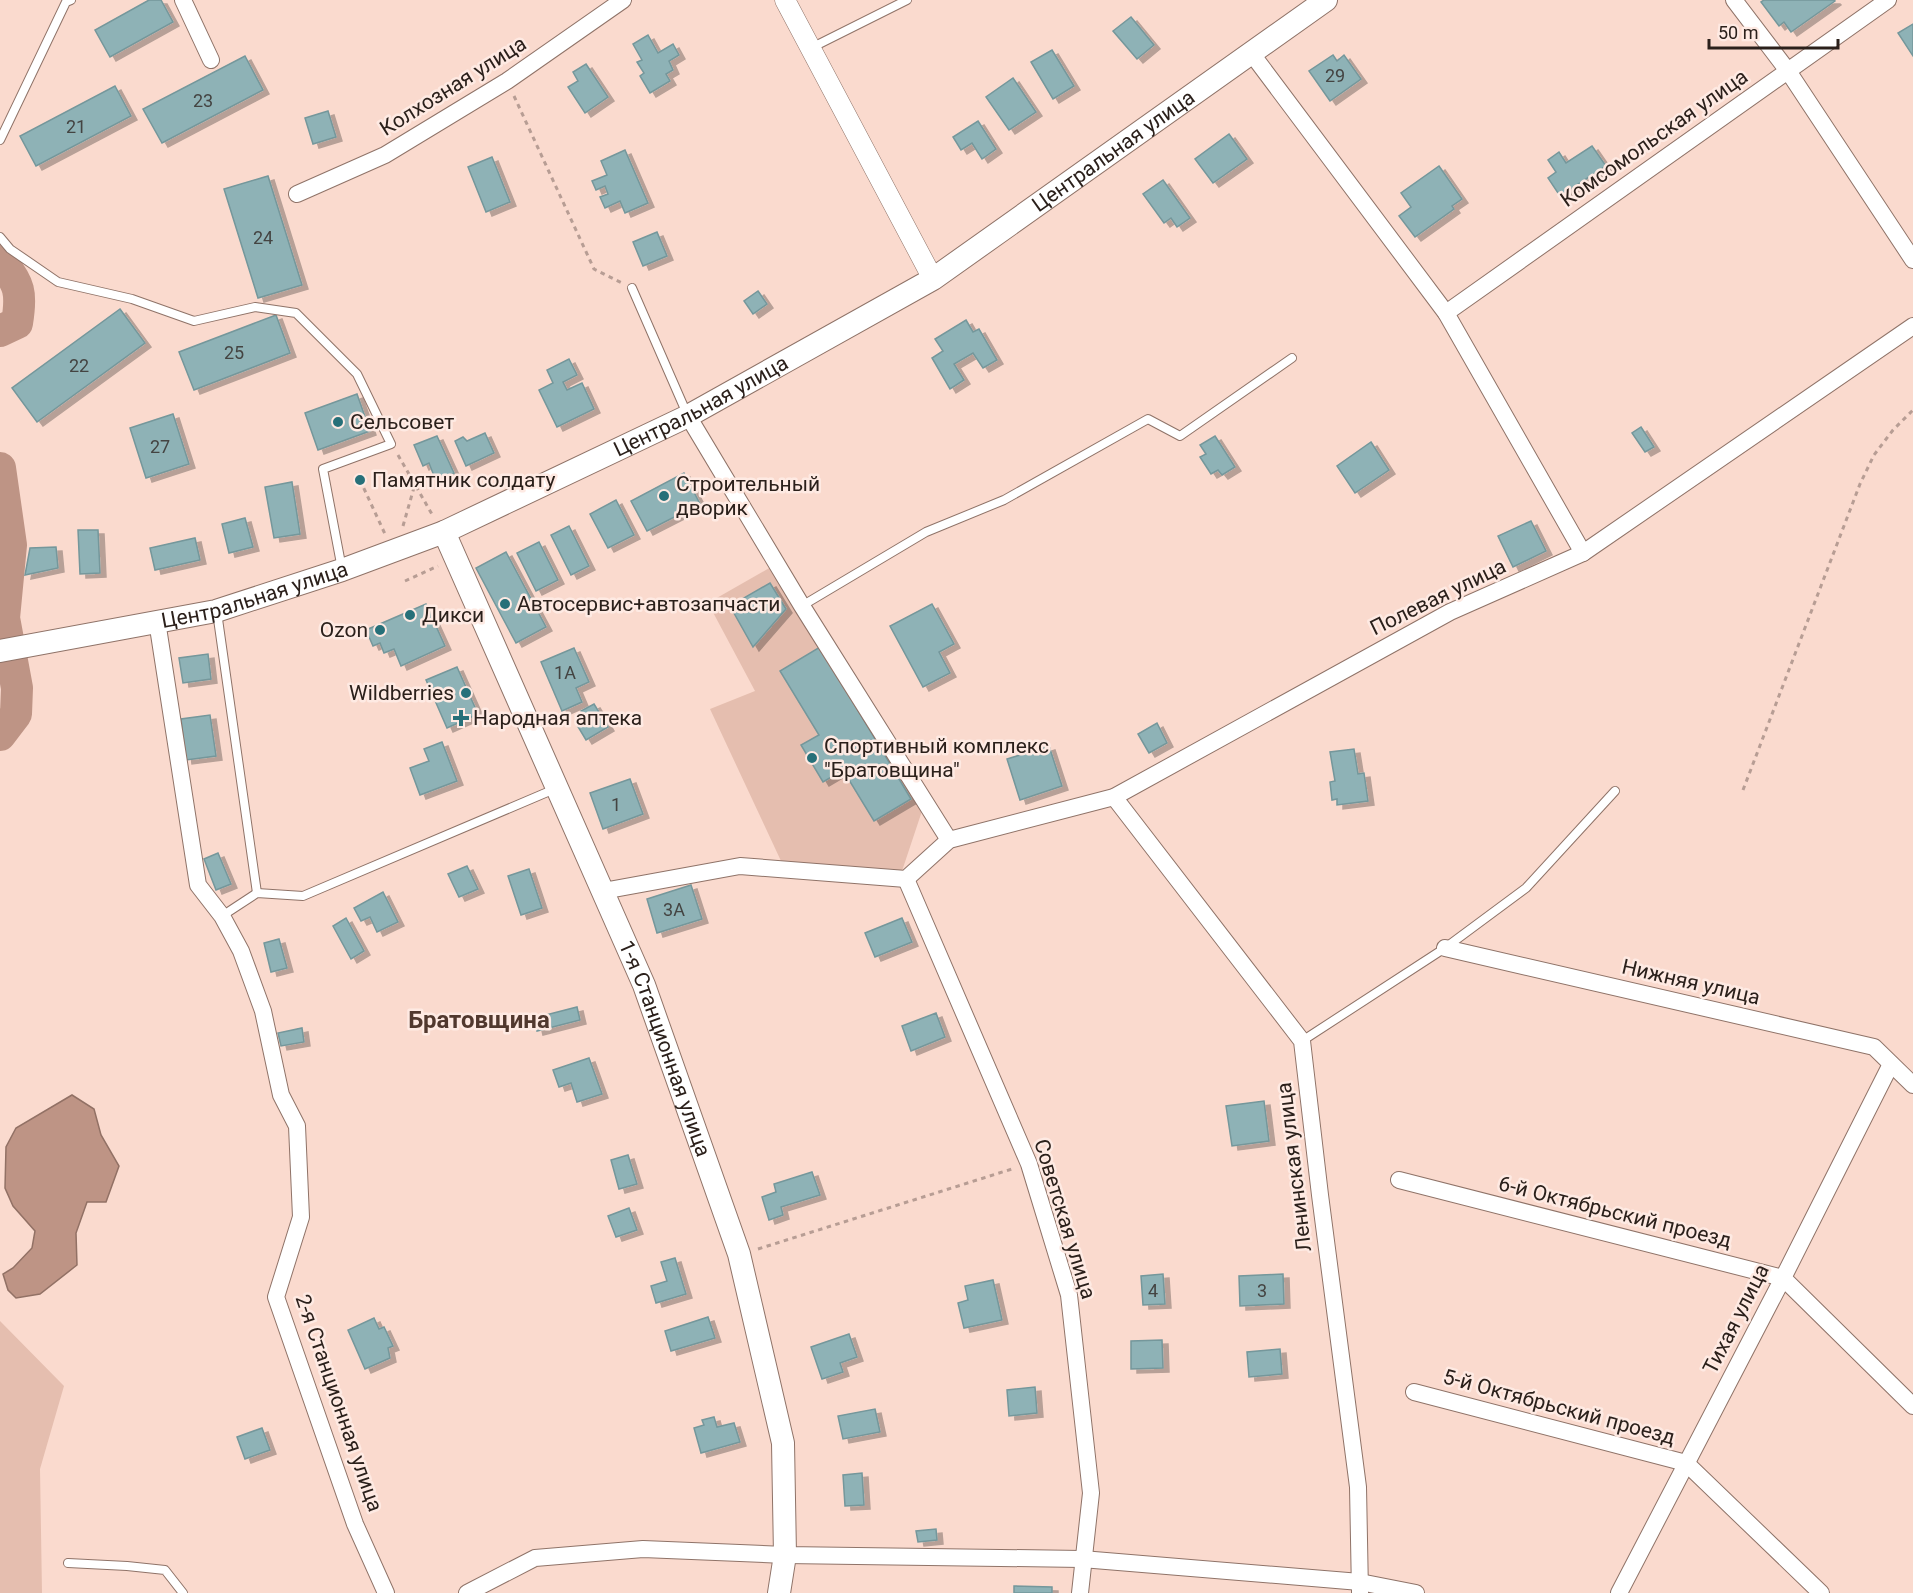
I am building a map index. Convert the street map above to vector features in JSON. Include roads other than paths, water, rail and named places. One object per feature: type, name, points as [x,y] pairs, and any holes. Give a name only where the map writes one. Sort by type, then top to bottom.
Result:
[{"type":"main road","name":"Центральная улица","points":[[0,651],[216,611],[342,570],[439,524],[688,416],[933,279],[1326,0]]},
{"type":"main road","name":"1-я Станционная улица","points":[[439,524],[644,985],[739,1254],[783,1443],[785,1555],[779,1593]]},
{"type":"street","points":[[183,0],[211,60]]},
{"type":"street","name":"Колхозная улица","points":[[297,194],[385,155],[507,81],[623,0]]},
{"type":"street","points":[[785,0],[933,279]]},
{"type":"street","points":[[1734,0],[1788,71],[1913,260]]},
{"type":"street","name":"Комсомольская улица","points":[[1446,313],[1888,0]]},
{"type":"street","points":[[1252,54],[1446,313],[1584,553]]},
{"type":"street","name":"Полевая улица","points":[[949,840],[1114,797],[1450,612],[1584,553],[1913,326]]},
{"type":"street","points":[[603,891],[740,866],[906,879],[949,840],[800,607],[688,416]]},
{"type":"street","name":"2-я Станционная улица","points":[[157,621],[198,885],[222,916],[241,951],[259,1001],[281,1095],[297,1126],[301,1217],[276,1297],[355,1524],[386,1593]]},
{"type":"street","points":[[1114,797],[1302,1041]]},
{"type":"street","name":"Советская улица","points":[[906,879],[1029,1164],[1069,1295],[1091,1493],[1080,1593]]},
{"type":"street","name":"Нижняя улица","points":[[1445,948],[1874,1047],[1913,1085]]},
{"type":"street","name":"Ленинская улица","points":[[1302,1041],[1358,1487],[1360,1588]]},
{"type":"street","name":"Тихая улица","points":[[1618,1593],[1892,1064]]},
{"type":"street","name":"6-й Октябрьский проезд","points":[[1399,1180],[1783,1278]]},
{"type":"street","points":[[1783,1278],[1913,1406]]},
{"type":"street","name":"5-й Октябрьский проезд","points":[[1414,1392],[1686,1464],[1821,1593]]},
{"type":"street","points":[[467,1593],[535,1558],[643,1550],[785,1555],[1082,1559],[1416,1593]]},
{"type":"lane","points":[[0,140],[66,2],[71,0]]},
{"type":"lane","points":[[811,48],[907,0]]},
{"type":"lane","points":[[0,237],[10,249],[58,282],[132,298],[194,321],[255,307],[296,314],[357,374],[391,444],[323,469],[342,570]]},
{"type":"lane","points":[[632,288],[688,416]]},
{"type":"lane","points":[[800,607],[926,532],[1004,500],[1148,418],[1180,436],[1292,358]]},
{"type":"lane","points":[[216,611],[257,893]]},
{"type":"lane","points":[[222,916],[257,893],[303,896],[557,788]]},
{"type":"lane","points":[[1302,1041],[1445,948],[1526,888],[1615,791]]},
{"type":"lane","points":[[68,1563],[165,1570],[183,1593]]},
{"type":"waterway","points":[[0,260],[12,276],[19,296],[17,323],[0,331]]},
{"type":"waterway","points":[[0,468],[11,545],[4,618],[17,688],[16,714],[0,735]]},
{"type":"place","name":"Сельсовет","points":[[338,422]]},
{"type":"place","name":"Памятник солдату","points":[[360,480]]},
{"type":"place","name":"Строительный дворик","points":[[664,496]]},
{"type":"place","name":"Автосервис+автозапчасти","points":[[505,604]]},
{"type":"place","name":"Дикси","points":[[410,615]]},
{"type":"place","name":"Ozon","points":[[380,630]]},
{"type":"place","name":"Wildberries","points":[[466,693]]},
{"type":"place","name":"Народная аптека","points":[[461,718]]},
{"type":"place","name":"Спортивный комплекс \"Братовщина\"","points":[[812,758]]},
{"type":"district","name":"Братовщина","points":[[479,1020]]}]
